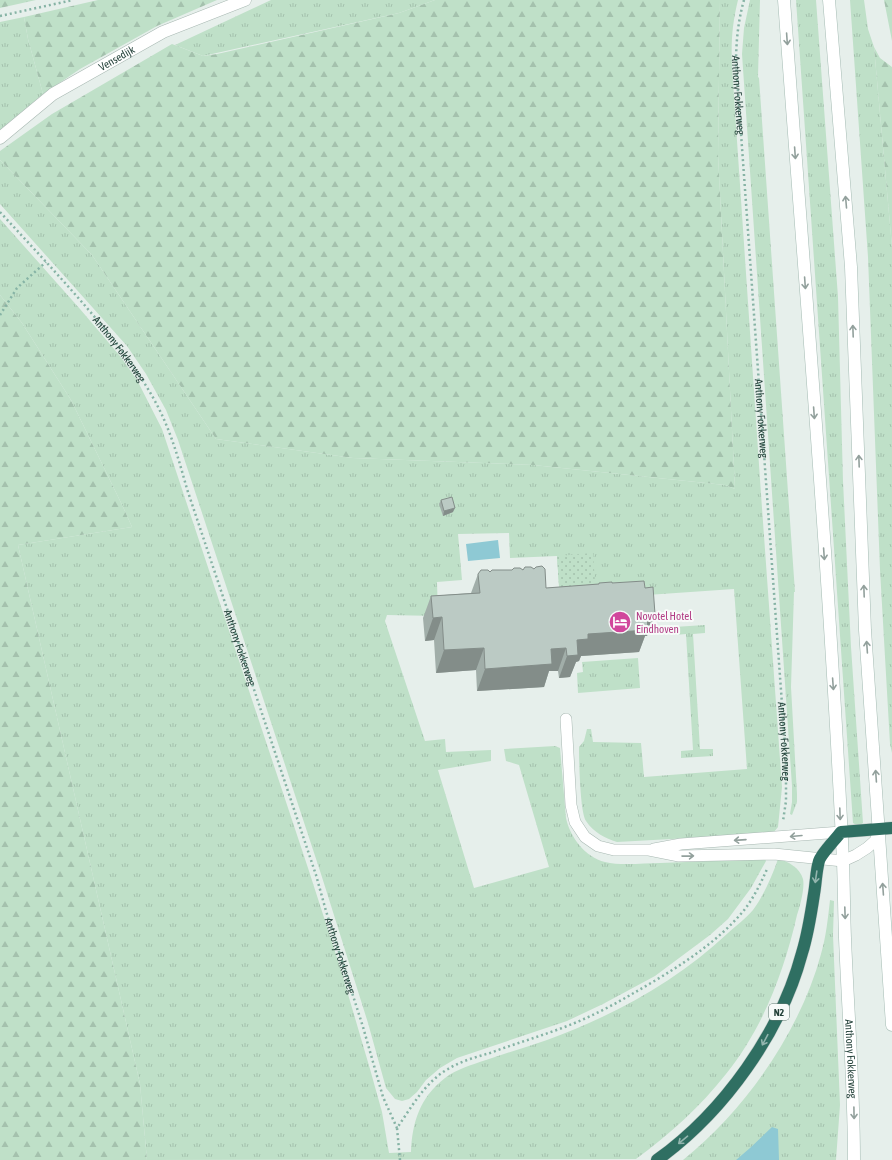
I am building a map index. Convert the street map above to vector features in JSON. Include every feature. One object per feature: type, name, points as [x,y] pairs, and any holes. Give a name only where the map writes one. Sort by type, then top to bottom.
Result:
[{"type":"highway","points":[[841,832],[892,828]]},
{"type":"highway","name":"N2","points":[[657,1160],[693,1132],[747,1069],[761,1047],[775,1021],[792,983],[802,955],[811,914],[819,860],[841,832]]},
{"type":"main road","name":"Vensedijk","points":[[0,138],[53,94],[164,32],[244,0]]},
{"type":"main road","name":"Anthony Fokkerweg","points":[[784,0],[821,508],[838,771],[854,1108],[854,1160]]},
{"type":"main road","points":[[829,0],[851,267],[865,630],[880,829],[892,1025]]},
{"type":"lane","points":[[566,719],[571,805],[575,822],[585,837],[598,846],[614,850],[649,850],[681,844],[779,838],[841,832]]},
{"type":"lane","points":[[649,850],[679,856],[774,854],[819,860],[843,861],[867,848],[875,841],[880,829]]},
{"type":"path","points":[[0,16],[73,0]]},
{"type":"path","name":"Anthony Fokkerweg","points":[[744,0],[736,43],[736,64],[786,760],[786,801],[779,838]]},
{"type":"path","name":"Anthony Fokkerweg","points":[[0,212],[87,308],[120,349],[142,379],[162,414],[173,442],[187,489],[316,875],[383,1097],[397,1128],[400,1160]]},
{"type":"path","points":[[0,315],[17,288],[46,262]]},
{"type":"path","points":[[397,1128],[423,1092],[447,1069],[468,1060],[563,1028],[623,999],[657,980],[686,961],[706,946],[746,908],[757,892],[774,854]]},
{"type":"green space","points":[[0,0],[36,0],[0,8]]},
{"type":"green space","points":[[98,0],[217,0],[157,26],[80,69],[43,94],[28,39],[24,17]]},
{"type":"green space","points":[[271,0],[435,0],[399,13],[203,56],[175,45]]},
{"type":"green space","points":[[435,0],[720,0],[718,154],[735,489],[725,485],[533,465],[353,458],[216,439],[92,255],[0,160],[0,151],[52,114],[172,44],[203,56],[217,54],[399,13]]},
{"type":"green space","points":[[720,0],[738,0],[732,33],[732,67],[782,787],[778,827],[774,832],[762,834],[617,842],[596,832],[586,821],[582,808],[579,747],[584,741],[587,729],[591,729],[593,742],[641,743],[644,777],[747,769],[734,589],[560,601],[557,556],[510,558],[509,533],[458,534],[462,580],[437,582],[438,616],[387,615],[385,621],[425,741],[445,739],[446,752],[491,750],[491,761],[438,770],[474,888],[549,867],[519,765],[506,761],[504,749],[555,746],[560,748],[566,818],[568,825],[575,839],[585,851],[591,856],[605,862],[625,864],[765,859],[766,861],[751,888],[728,919],[710,935],[655,976],[603,1004],[567,1021],[457,1058],[440,1068],[426,1080],[417,1092],[409,1099],[402,1101],[395,1099],[386,1088],[368,1023],[321,874],[178,440],[166,410],[146,374],[127,346],[0,204],[0,160],[92,255],[216,439],[353,458],[533,465],[725,485],[735,489],[718,154]]},
{"type":"green space","points":[[750,0],[760,0],[758,77],[795,592],[791,687],[797,802],[792,815],[790,814],[792,786],[742,54],[744,28]]},
{"type":"green space","points":[[796,0],[816,0],[838,297],[843,481],[851,647],[863,823],[859,824],[853,823]]},
{"type":"green space","points":[[850,0],[864,0],[868,29],[874,47],[892,247],[892,753],[890,744],[880,570],[868,257]]},
{"type":"green space","points":[[884,0],[892,0],[892,41]]},
{"type":"green space","points":[[24,17],[28,39],[43,94],[0,130],[0,22]]},
{"type":"green space","points":[[874,47],[880,58],[892,67],[892,247]]},
{"type":"green space","points":[[0,219],[120,356],[137,380],[162,429],[340,967],[382,1112],[389,1153],[411,1152],[413,1131],[419,1111],[436,1085],[445,1078],[459,1070],[572,1030],[596,1020],[643,996],[687,967],[741,922],[753,910],[771,878],[778,859],[790,863],[799,872],[803,879],[803,892],[786,957],[770,999],[751,1038],[726,1074],[706,1098],[673,1130],[636,1159],[147,1160],[140,1084],[18,545],[132,527],[71,400],[22,323],[0,295]]},
{"type":"green space","points":[[0,295],[22,323],[71,400],[132,527],[18,545],[140,1084],[147,1160],[0,1160]]},
{"type":"green space","points":[[593,553],[596,598],[560,601],[557,556]]},
{"type":"green space","points":[[705,625],[705,633],[693,634],[700,749],[713,749],[713,756],[681,758],[681,751],[693,750],[686,634],[675,635],[674,627]]},
{"type":"green space","points":[[638,658],[640,688],[578,693],[577,673],[583,672],[582,662]]},
{"type":"green space","points":[[830,900],[834,901],[833,935],[840,1105],[836,1160],[683,1160],[728,1118],[767,1068],[784,1040],[812,983],[824,941]]},
{"type":"water","points":[[498,540],[500,558],[468,561],[466,544]]},
{"type":"water","points":[[772,1127],[778,1129],[779,1160],[736,1160],[750,1148]]},
{"type":"building","points":[[452,497],[455,508],[444,511],[441,500]]},
{"type":"building","points":[[542,566],[545,569],[546,588],[612,582],[644,581],[645,588],[653,587],[655,614],[647,614],[648,630],[588,634],[588,639],[577,640],[578,655],[567,656],[566,648],[551,649],[552,664],[485,669],[484,648],[444,650],[442,617],[433,618],[431,596],[480,593],[478,574],[481,570],[488,570],[490,572],[492,570],[512,570],[514,568],[520,568],[523,570],[525,567],[531,567],[534,569]]},
{"type":"place","name":"Novotel Hotel Eindhoven","points":[[620,622]]}]
